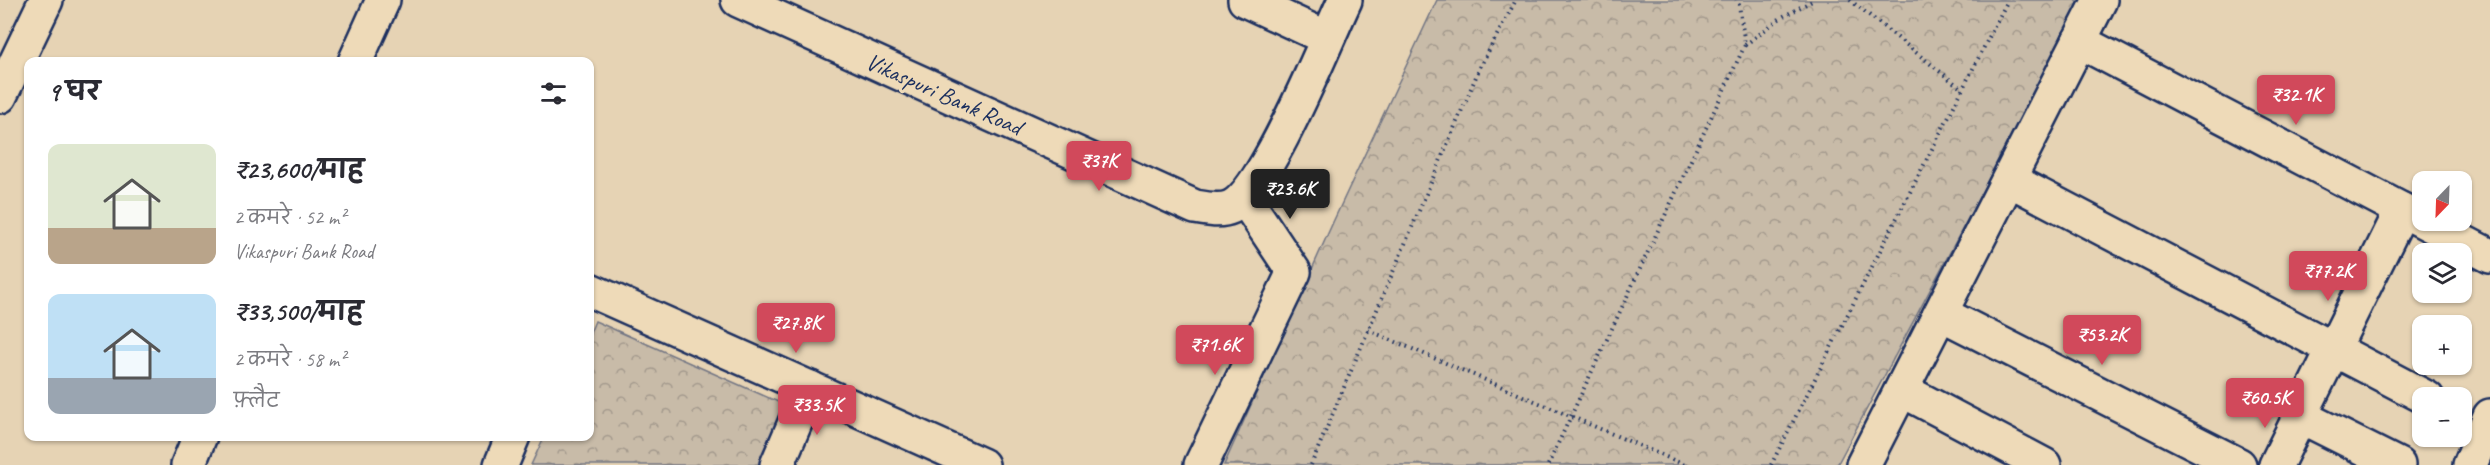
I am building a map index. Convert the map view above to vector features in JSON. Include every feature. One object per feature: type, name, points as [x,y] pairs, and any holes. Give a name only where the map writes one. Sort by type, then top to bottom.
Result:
[{"type":"street","points":[[0,96],[46,0]]},
{"type":"street","points":[[357,57],[382,0]]},
{"type":"street","name":"Vikaspuri Bank Road","points":[[738,0],[1195,207],[1213,210],[1231,207],[1249,193],[1275,152],[1344,0]]},
{"type":"street","points":[[1245,0],[1327,38]]},
{"type":"street","points":[[1863,465],[1942,314],[2100,0]]},
{"type":"street","points":[[2079,41],[2490,255]]},
{"type":"street","points":[[2010,180],[2412,390]]},
{"type":"street","points":[[1201,465],[1294,272],[1244,196]]},
{"type":"street","points":[[2276,465],[2402,210]]},
{"type":"street","points":[[594,292],[982,465]]},
{"type":"street","points":[[1942,314],[2239,465]]},
{"type":"street","points":[[777,465],[810,388]]},
{"type":"street","points":[[1902,390],[2044,465]]},
{"type":"street","points":[[2300,416],[2398,465]]},
{"type":"street","points":[[2470,465],[2479,420]]},
{"type":"street","points":[[188,465],[198,441]]},
{"type":"street","points":[[501,465],[511,441]]},
{"type":"path","points":[[1311,465],[1481,64],[1516,0]]},
{"type":"path","points":[[1736,0],[1739,4],[1745,45]]},
{"type":"path","points":[[1548,465],[1745,45],[1782,17],[1814,0]]},
{"type":"path","points":[[1850,0],[1962,89]]},
{"type":"path","points":[[1771,465],[2008,0]]},
{"type":"path","points":[[1368,330],[1685,465]]},
{"type":"green space","points":[[1437,0],[2084,0],[1837,465],[1224,465],[1334,220]]},
{"type":"green space","points":[[595,321],[794,409],[770,465],[531,465],[542,441],[594,441]]}]
